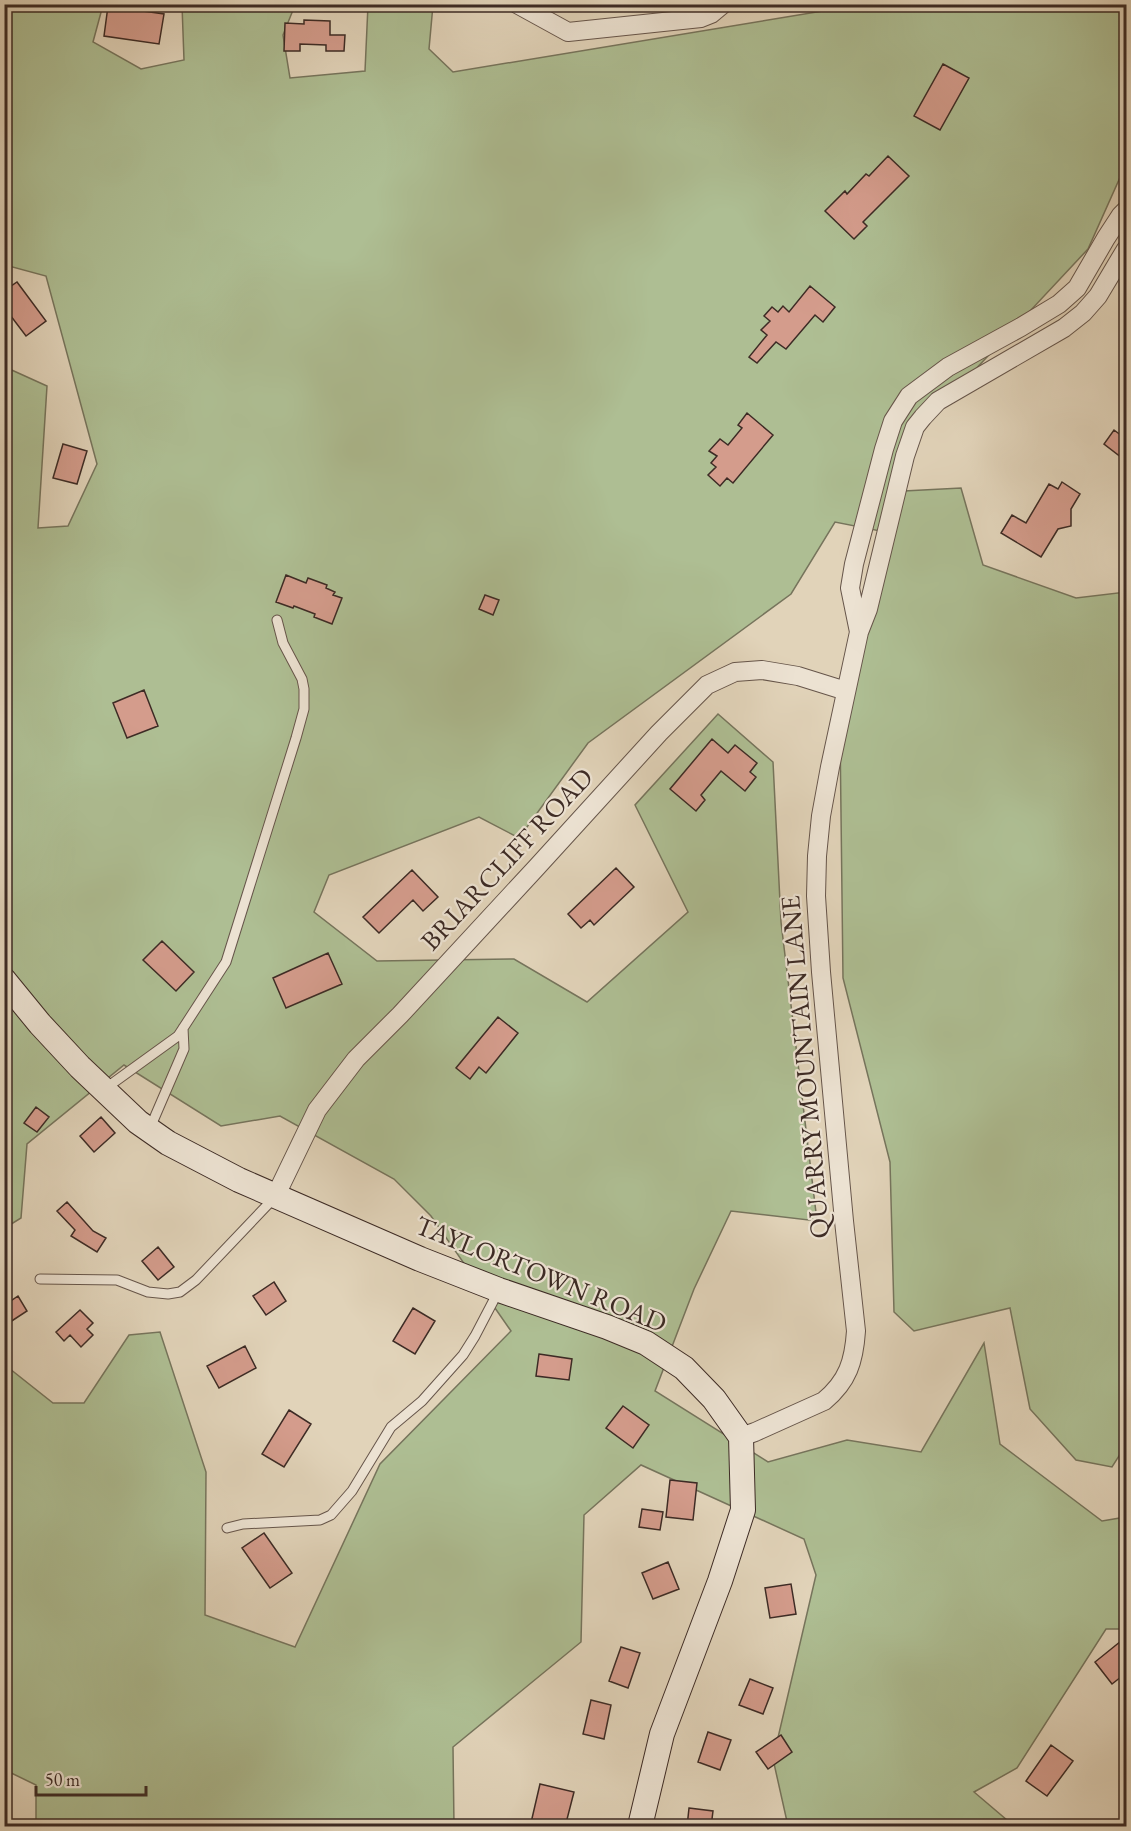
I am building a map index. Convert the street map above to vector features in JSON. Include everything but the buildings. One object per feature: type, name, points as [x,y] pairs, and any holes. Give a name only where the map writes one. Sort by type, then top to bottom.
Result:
[{"type":"street","points":[[517,4],[568,32],[701,18],[711,14],[723,4]]},
{"type":"street","name":"QUARRY MOUNTAIN LANE","points":[[859,632],[850,588],[854,564],[893,421],[909,396],[948,367],[1059,304],[1077,288],[1126,210]]},
{"type":"street","name":"QUARRY MOUNTAIN LANE","points":[[741,1437],[824,1401],[849,1371],[855,1351],[856,1331],[821,972],[816,896],[817,856],[821,816],[859,632],[868,609],[909,444],[915,427],[938,401],[1064,328],[1092,304],[1126,249]]},
{"type":"street","points":[[1036,318],[1048,338]]},
{"type":"street","points":[[887,439],[909,444]]},
{"type":"street","name":"BRIARCLIFF ROAD","points":[[276,1195],[317,1110],[356,1059],[400,1015],[659,733],[707,686],[735,672],[762,670],[798,676],[846,691]]},
{"type":"street","name":"TAYLORTOWN ROAD","points":[[4,980],[40,1024],[104,1089],[168,1143],[203,1162],[420,1259],[646,1343],[684,1368],[714,1399],[741,1437]]},
{"type":"street","points":[[640,1827],[662,1734],[720,1581],[743,1509],[741,1437]]},
{"type":"lane","points":[[104,1089],[178,1036],[226,962],[304,709],[302,679],[283,644],[277,620]]},
{"type":"lane","points":[[150,1130],[183,1049],[183,1028]]},
{"type":"lane","points":[[40,1279],[117,1280],[148,1292],[168,1294],[180,1292],[196,1280],[276,1195]]},
{"type":"lane","points":[[227,1528],[243,1524],[320,1520],[331,1515],[352,1491],[391,1427],[422,1401],[463,1355],[499,1290]]},
{"type":"green space","points":[[9,5],[103,5],[93,42],[141,69],[184,60],[182,5],[295,5],[283,35],[290,78],[365,71],[368,5],[433,5],[429,49],[453,72],[859,5],[1126,5],[1126,164],[1088,249],[958,388],[911,420],[880,531],[835,522],[791,594],[588,743],[519,838],[479,817],[329,875],[314,912],[377,961],[514,959],[587,1002],[688,912],[635,805],[718,714],[773,762],[781,922],[817,1221],[731,1211],[694,1289],[655,1391],[768,1462],[847,1440],[921,1452],[984,1343],[1000,1444],[1102,1521],[1126,1517],[1126,1629],[1106,1629],[1017,1768],[974,1792],[1014,1826],[788,1826],[773,1759],[816,1575],[804,1539],[641,1465],[584,1515],[581,1642],[453,1747],[454,1826],[36,1826],[36,1785],[5,1770],[5,1365],[53,1403],[84,1403],[129,1335],[160,1332],[206,1472],[205,1615],[295,1647],[380,1464],[511,1331],[431,1216],[394,1179],[280,1116],[221,1126],[124,1065],[27,1144],[21,1218],[5,1228],[4,924],[8,919],[4,914],[5,367],[47,386],[38,528],[68,526],[97,464],[46,276],[5,265],[4,13]]},
{"type":"green space","points":[[961,488],[983,565],[1076,598],[1126,592],[1126,1445],[1112,1467],[1076,1460],[1030,1409],[1010,1308],[914,1331],[894,1312],[890,1162],[843,978],[840,731],[904,491]]}]
